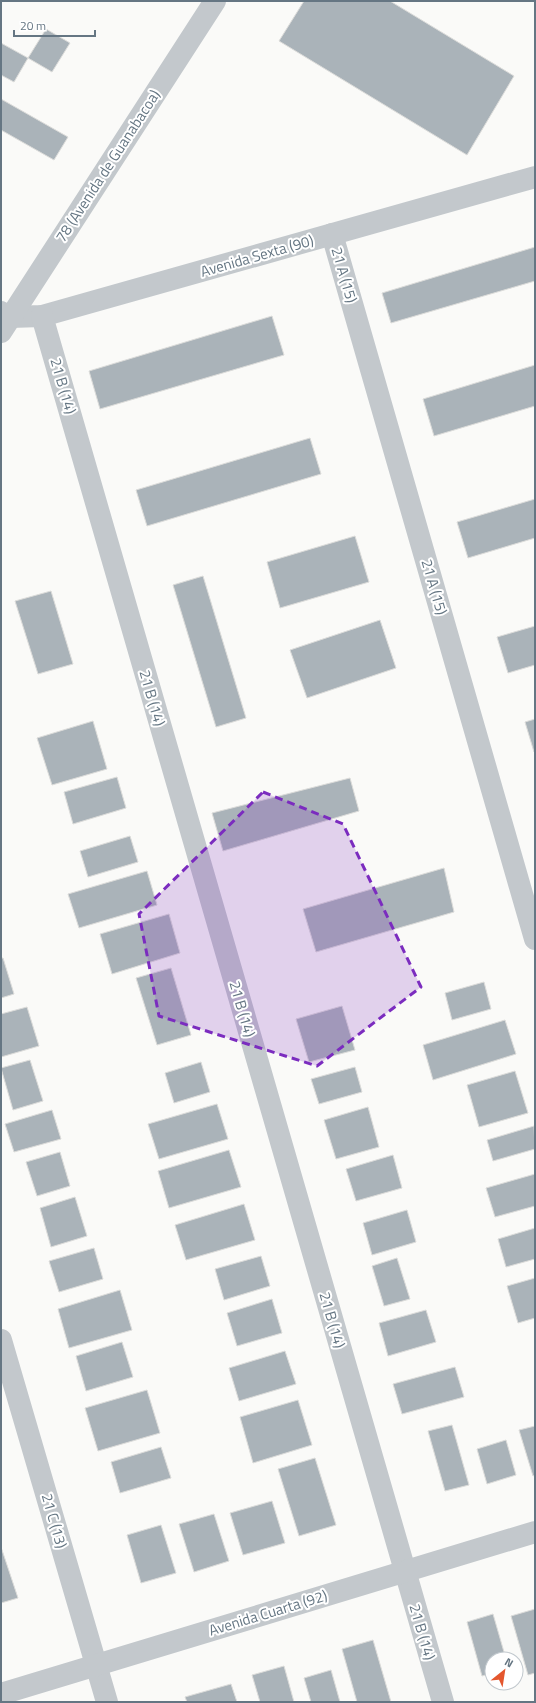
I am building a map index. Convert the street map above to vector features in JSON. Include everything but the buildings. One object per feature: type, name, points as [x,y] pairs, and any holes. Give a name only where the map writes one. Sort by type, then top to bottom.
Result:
[{"type":"street","name":"78 (Avenida de Guanabacoa)","points":[[4,320],[215,1]]},
{"type":"street","name":"Avenida Sexta (90)","points":[[4,320],[42,316],[535,177]]},
{"type":"street","name":"21 A (15)","points":[[332,234],[535,939]]},
{"type":"street","name":"21 B (14)","points":[[42,316],[443,1702]]},
{"type":"street","name":"21 C (13)","points":[[1,1340],[107,1702]]},
{"type":"street","name":"Avenida Cuarta (92)","points":[[1,1694],[535,1532]]},
{"type":"highlighted area","points":[[263,792],[343,824],[421,987],[317,1066],[159,1016],[139,914]]}]
